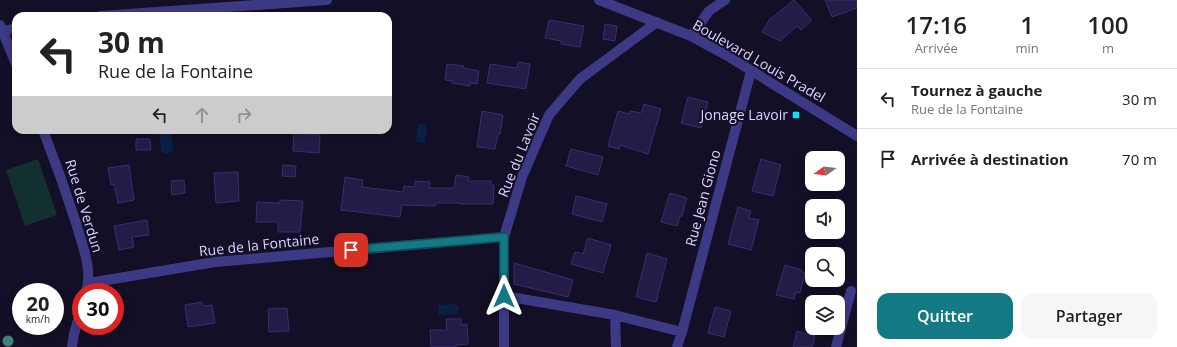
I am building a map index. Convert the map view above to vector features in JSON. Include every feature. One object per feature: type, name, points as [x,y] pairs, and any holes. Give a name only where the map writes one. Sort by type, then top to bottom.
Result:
[{"type":"street","points":[[157,12],[327,0]]},
{"type":"street","name":"Boulevard Louis Pradel","points":[[599,0],[691,36],[726,55],[750,72],[857,136]]},
{"type":"street","points":[[691,36],[709,10],[725,0]]},
{"type":"street","name":"Rue du Lavoir","points":[[504,347],[504,237],[522,177],[549,115],[580,79],[657,22]]},
{"type":"street","points":[[12,28],[1,29],[12,55]]},
{"type":"street","name":"Rue Jean Giono","points":[[677,347],[750,72]]},
{"type":"street","name":"Rue de Verdun","points":[[45,134],[63,182],[86,258],[88,283]]},
{"type":"street","name":"Rue de la Fontaine","points":[[108,283],[215,262],[504,237]]},
{"type":"street","points":[[836,347],[851,291]]},
{"type":"street","points":[[504,296],[615,315],[682,332]]},
{"type":"street","points":[[615,315],[616,347]]},
{"type":"street","points":[[72,347],[74,335]]},
{"type":"green space","points":[[38,159],[57,215],[25,226],[6,170]]},
{"type":"water","points":[[418,124],[427,125],[425,143],[416,142]]},
{"type":"water","points":[[159,134],[171,134],[173,151],[167,154],[161,152]]},
{"type":"water","points":[[456,304],[459,308],[457,314],[438,315],[438,305]]},
{"type":"building","points":[[794,0],[812,20],[801,30],[797,26],[780,41],[762,32],[769,20]]},
{"type":"building","points":[[825,0],[857,0],[857,8],[832,17]]},
{"type":"building","points":[[549,20],[584,26],[580,47],[561,44],[561,41],[545,38]]},
{"type":"building","points":[[605,24],[617,26],[615,41],[603,39]]},
{"type":"building","points":[[518,62],[530,64],[526,89],[487,83],[490,64],[517,68]]},
{"type":"building","points":[[447,64],[464,66],[463,68],[479,71],[477,84],[470,83],[470,86],[452,83],[452,81],[445,80]]},
{"type":"building","points":[[688,97],[708,102],[701,128],[681,123]]},
{"type":"building","points":[[644,104],[661,109],[648,154],[620,145],[619,149],[608,146],[618,111],[629,114],[630,111],[641,113]]},
{"type":"building","points":[[482,111],[503,115],[500,134],[498,134],[495,149],[477,147]]},
{"type":"building","points":[[294,134],[320,135],[319,153],[293,151]]},
{"type":"building","points":[[136,139],[150,139],[151,150],[136,150]]},
{"type":"building","points":[[571,149],[603,157],[598,175],[566,166]]},
{"type":"building","points":[[761,159],[781,165],[773,196],[752,191]]},
{"type":"building","points":[[129,165],[134,200],[118,203],[114,184],[111,185],[108,168]]},
{"type":"building","points":[[283,165],[296,166],[295,177],[282,176]]},
{"type":"building","points":[[238,172],[239,201],[216,203],[214,173]]},
{"type":"building","points":[[456,175],[469,177],[468,181],[491,181],[491,185],[494,185],[493,204],[436,203],[435,206],[402,205],[400,217],[341,210],[345,177],[363,180],[362,187],[403,192],[404,186],[415,187],[415,181],[430,182],[429,188],[454,188]]},
{"type":"building","points":[[184,180],[185,193],[172,195],[171,181]]},
{"type":"building","points":[[670,193],[687,198],[682,216],[680,216],[677,226],[661,222]]},
{"type":"building","points":[[576,196],[607,204],[602,222],[572,214]]},
{"type":"building","points":[[280,200],[303,201],[300,232],[278,232],[278,222],[256,222],[257,202],[280,203]]},
{"type":"building","points":[[738,207],[751,211],[749,218],[759,220],[751,250],[728,244]]},
{"type":"building","points":[[147,220],[149,235],[132,237],[134,247],[119,250],[114,226]]},
{"type":"building","points":[[588,238],[611,245],[603,273],[571,264],[575,252],[583,254]]},
{"type":"building","points":[[647,253],[667,259],[656,302],[636,297]]},
{"type":"building","points":[[514,263],[573,280],[568,297],[514,284]]},
{"type":"building","points":[[785,265],[802,270],[802,272],[805,273],[800,293],[796,292],[794,299],[776,295]]},
{"type":"building","points":[[202,302],[203,306],[212,305],[215,323],[188,327],[185,305]]},
{"type":"building","points":[[715,307],[731,311],[724,337],[708,333]]},
{"type":"building","points":[[287,308],[289,331],[269,332],[268,309]]},
{"type":"building","points":[[446,319],[461,319],[461,325],[467,324],[468,344],[456,345],[456,347],[431,347],[430,330],[447,330]]},
{"type":"building","points":[[797,331],[805,333],[805,335],[815,336],[812,347],[793,347]]},
{"type":"place","name":"Jonage Lavoir","points":[[796,115]]},
{"type":"route","points":[[351,250],[504,237],[504,296]]}]
